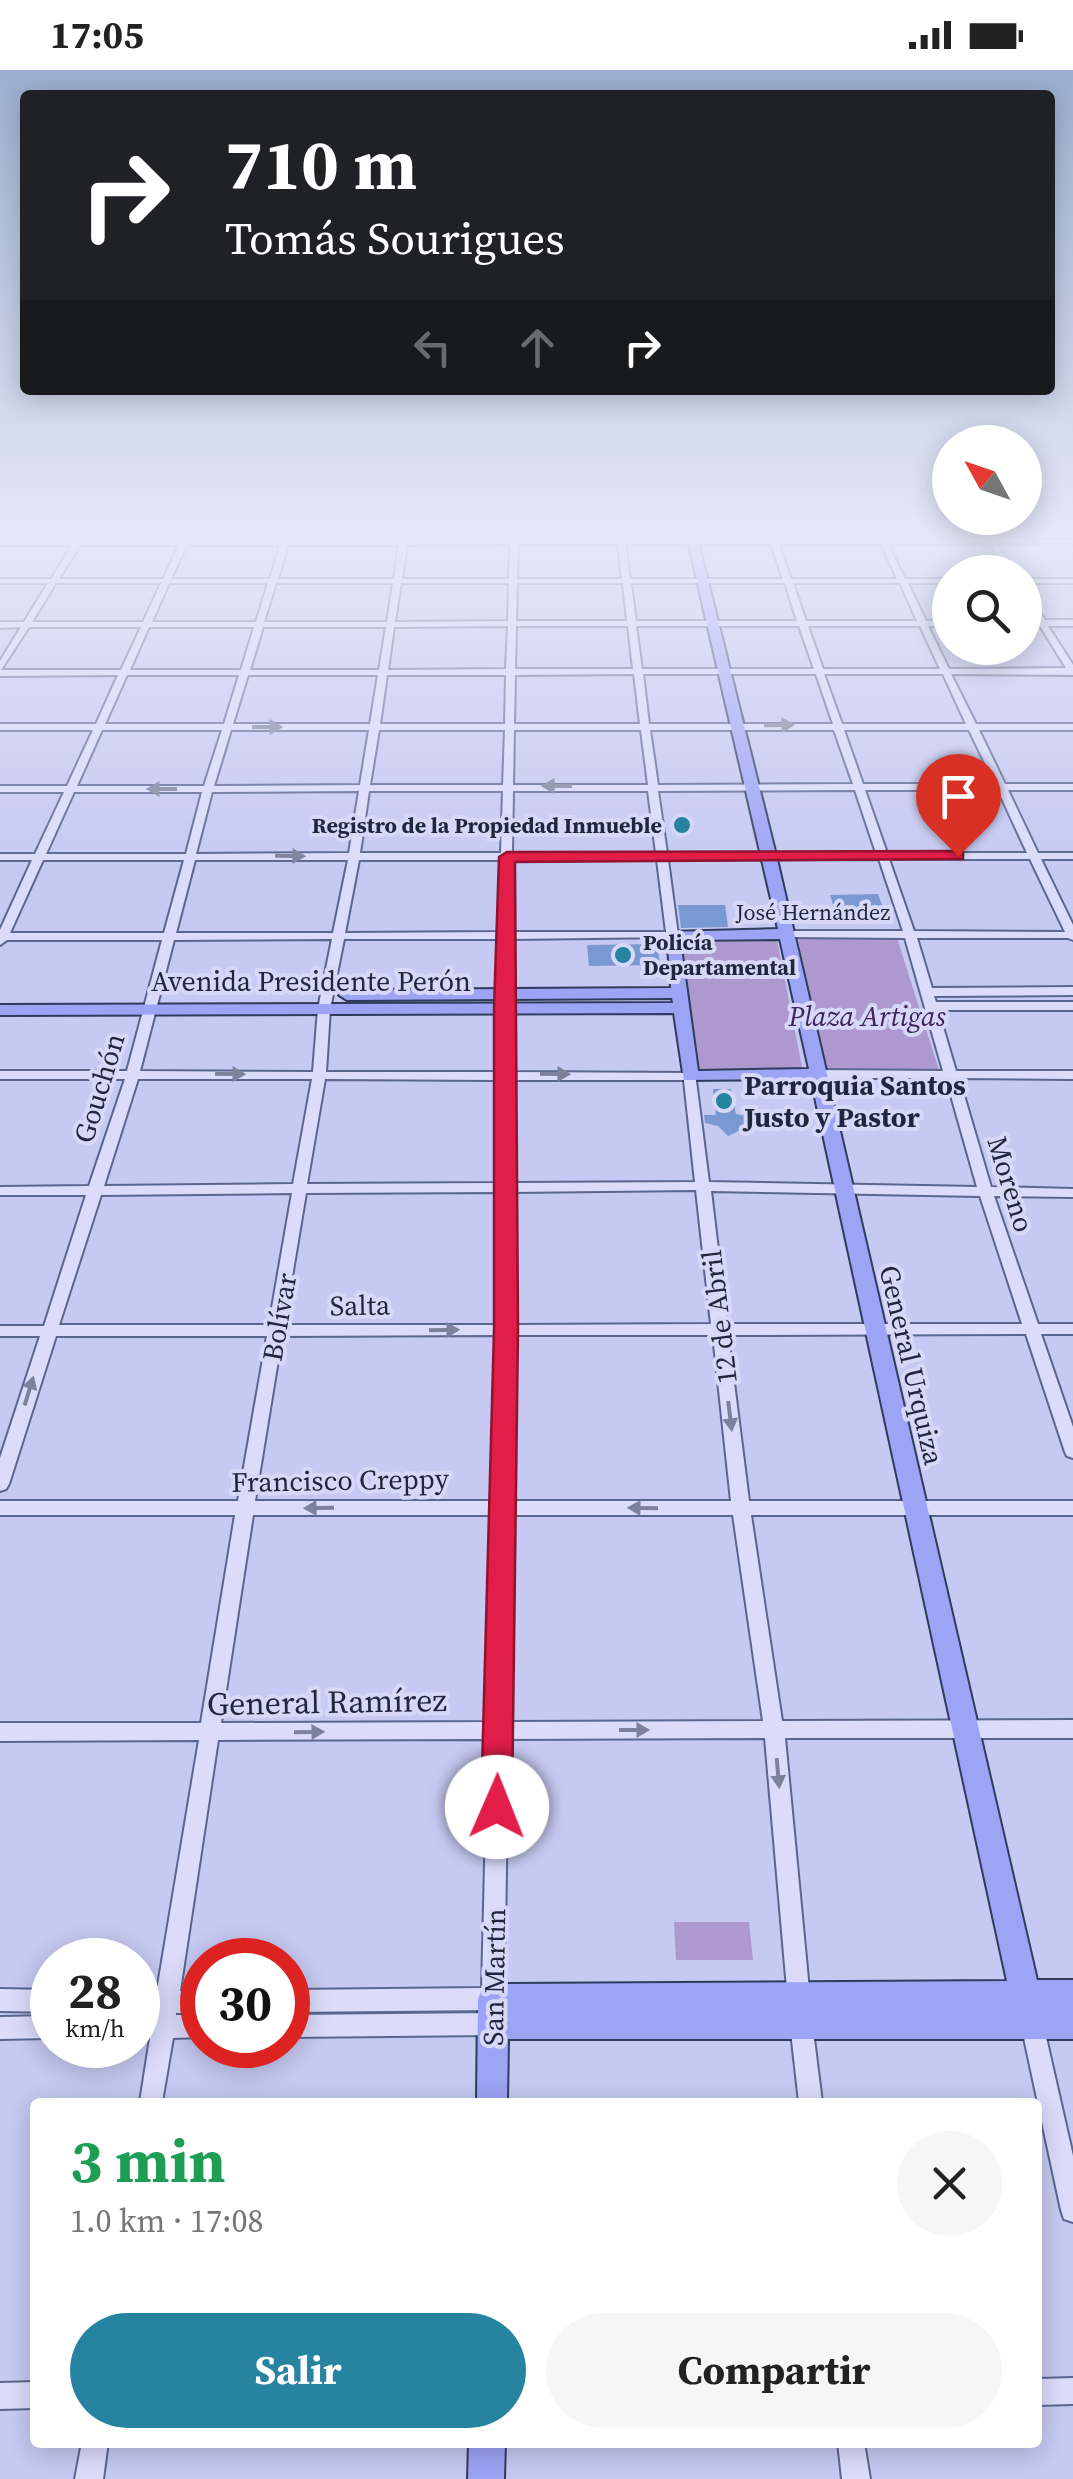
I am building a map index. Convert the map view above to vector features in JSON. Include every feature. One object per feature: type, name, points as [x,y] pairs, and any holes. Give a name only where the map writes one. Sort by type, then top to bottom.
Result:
[{"type":"main road","name":"General Urquiza","points":[[720,645],[1028,2010]]},
{"type":"main road","name":"José Hernández","points":[[672,936],[786,934]]},
{"type":"main road","name":"12 de Abril","points":[[672,936],[690,1076]]},
{"type":"main road","name":"Avenida Presidente Perón","points":[[0,997],[149,1002],[681,1000]]},
{"type":"main road","name":"Avenida Presidente Perón","points":[[0,1010],[149,1002]]},
{"type":"main road","points":[[690,1076],[818,1074]]},
{"type":"main road","points":[[1028,2010],[1073,1995]]},
{"type":"main road","points":[[493,2011],[1028,2010],[1073,2024]]},
{"type":"main road","name":"San Martín","points":[[492,2098],[493,2011]]},
{"type":"main road","points":[[486,2479],[487,2448]]},
{"type":"street","points":[[14,645],[0,671],[1073,671]]},
{"type":"street","points":[[136,645],[1,939],[672,936]]},
{"type":"street","name":"Gouchón","points":[[0,1484],[133,1073],[208,790],[253,645]]},
{"type":"street","name":"Bolívar","points":[[153,2098],[245,1510],[320,1075],[325,1002],[354,856],[386,645]]},
{"type":"street","name":"San Martín","points":[[493,2011],[506,1329],[504,1001],[512,645]]},
{"type":"street","name":"12 de Abril","points":[[636,645],[672,936]]},
{"type":"street","name":"Moreno","points":[[811,645],[910,935],[986,1193],[1073,1452]]},
{"type":"street","points":[[933,645],[1073,936]]},
{"type":"street","points":[[1056,645],[1073,671]]},
{"type":"street","points":[[0,727],[1073,726]]},
{"type":"street","points":[[0,789],[1073,787]]},
{"type":"street","points":[[0,857],[1073,856]]},
{"type":"street","name":"José Hernández","points":[[786,934],[1073,936]]},
{"type":"street","points":[[930,999],[1073,991]]},
{"type":"street","points":[[930,999],[1073,1006]]},
{"type":"street","points":[[818,1074],[1073,1075]]},
{"type":"street","points":[[0,1075],[690,1076]]},
{"type":"street","name":"12 de Abril","points":[[690,1076],[741,1509],[774,1730],[811,2098]]},
{"type":"street","points":[[0,1192],[704,1186],[1073,1192]]},
{"type":"street","name":"Salta","points":[[0,1332],[1073,1329]]},
{"type":"street","name":"Francisco Creppy","points":[[0,1508],[1073,1508]]},
{"type":"street","name":"General Ramírez","points":[[0,1732],[1073,1729]]},
{"type":"street","points":[[0,2000],[30,2001]]},
{"type":"street","points":[[160,2002],[180,2002]]},
{"type":"street","points":[[310,2002],[493,2011]]},
{"type":"street","name":"General Urquiza","points":[[1028,2010],[1073,2210]]},
{"type":"street","points":[[310,2024],[493,2011]]},
{"type":"street","points":[[160,2026],[180,2026]]},
{"type":"street","points":[[0,2028],[30,2028]]},
{"type":"street","points":[[1042,2392],[1073,2392]]},
{"type":"street","points":[[0,2396],[30,2395]]},
{"type":"street","points":[[89,2479],[93,2448]]},
{"type":"street","points":[[852,2448],[856,2479]]},
{"type":"green space","name":"Plaza Artigas","points":[[897,938],[939,1070],[825,1070],[798,939]]},
{"type":"green space","points":[[678,939],[777,940],[803,1072],[698,1071]]},
{"type":"green space","points":[[674,1922],[749,1922],[753,1960],[676,1960]]},
{"type":"building","points":[[878,894],[883,908],[834,908],[830,895]]},
{"type":"building","points":[[678,905],[725,905],[728,927],[681,928]]},
{"type":"building","name":"Policía Departamental","points":[[657,944],[660,965],[589,966],[587,945]]},
{"type":"building","name":"Parroquia Santos Justo y Pastor","points":[[713,1089],[731,1089],[736,1114],[751,1117],[753,1124],[728,1136],[718,1126],[705,1123],[704,1115],[716,1115]]},
{"type":"place","name":"Registro de la Propiedad Inmueble","points":[[682,825]]},
{"type":"place","name":"Policía Departamental","points":[[623,955]]},
{"type":"place","name":"Parroquia Santos Justo y Pastor","points":[[724,1101]]},
{"type":"route","points":[[497,1807],[506,1329],[507,857],[958,856]]}]
